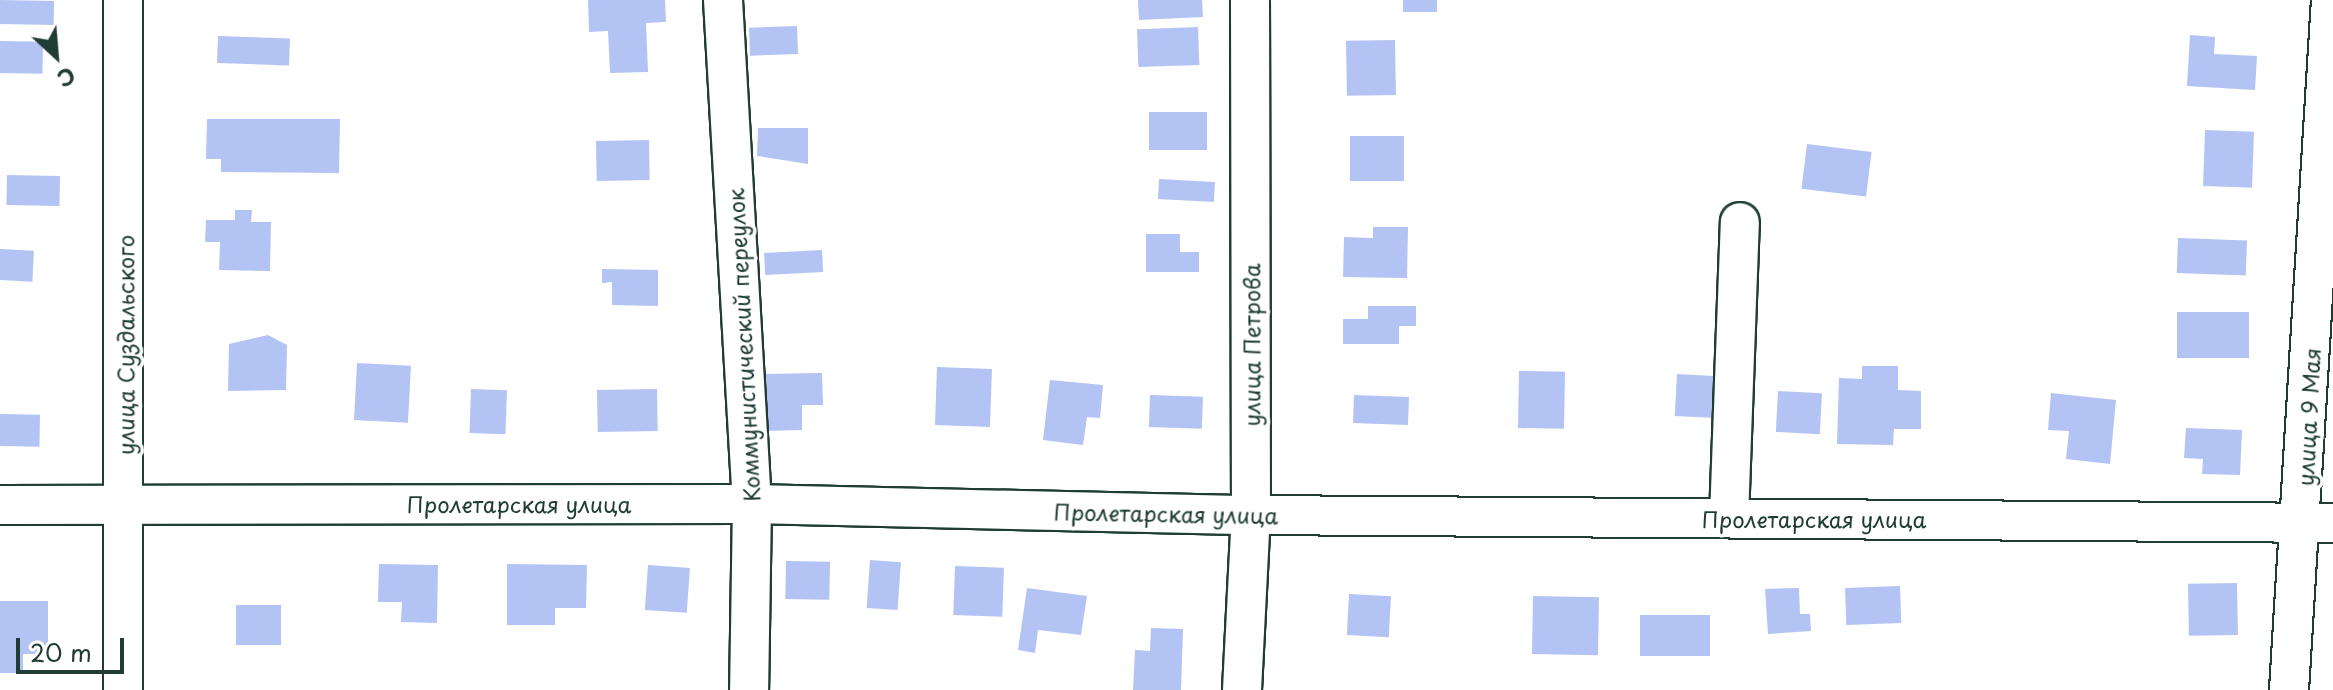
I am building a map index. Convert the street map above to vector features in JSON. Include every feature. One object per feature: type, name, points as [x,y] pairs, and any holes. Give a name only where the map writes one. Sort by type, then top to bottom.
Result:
[{"type":"street","name":"улица Суздальского","points":[[123,0],[126,506],[123,690]]},
{"type":"street","name":"Коммунистический переулок","points":[[723,0],[752,504],[749,690]]},
{"type":"street","name":"улица Петрова","points":[[1242,690],[1251,515],[1250,0]]},
{"type":"street","name":"улица 9 Мая","points":[[2289,690],[2317,523],[2331,0]]},
{"type":"street","points":[[1729,518],[1740,222]]},
{"type":"street","name":"Пролетарская улица","points":[[0,505],[752,504],[1251,515],[2317,523]]},
{"type":"building","points":[[0,0],[54,1],[54,25],[0,24]]},
{"type":"building","points":[[588,0],[665,0],[666,22],[646,23],[648,72],[610,73],[608,31],[589,32]]},
{"type":"building","points":[[1138,0],[1202,0],[1203,17],[1139,20]]},
{"type":"building","points":[[1403,0],[1437,0],[1437,12],[1403,12]]},
{"type":"building","points":[[797,26],[798,54],[750,56],[749,28]]},
{"type":"building","points":[[1198,27],[1199,65],[1138,67],[1137,29]]},
{"type":"building","points":[[2190,35],[2215,37],[2214,54],[2257,56],[2255,90],[2187,86]]},
{"type":"building","points":[[218,36],[290,39],[289,65],[217,63]]},
{"type":"building","points":[[1395,40],[1396,95],[1347,96],[1346,41]]},
{"type":"building","points":[[0,41],[43,42],[42,74],[0,73]]},
{"type":"building","points":[[1149,112],[1207,112],[1207,150],[1149,150]]},
{"type":"building","points":[[207,119],[340,119],[339,173],[221,172],[221,159],[206,159]]},
{"type":"building","points":[[758,128],[808,128],[808,164],[757,156]]},
{"type":"building","points":[[2205,130],[2254,132],[2252,188],[2203,186]]},
{"type":"building","points":[[1350,136],[1404,136],[1404,181],[1350,181]]},
{"type":"building","points":[[649,140],[650,180],[597,181],[596,141]]},
{"type":"building","points":[[1807,144],[1872,152],[1866,197],[1802,189]]},
{"type":"building","points":[[7,175],[60,176],[59,206],[6,205]]},
{"type":"building","points":[[1159,179],[1215,182],[1214,202],[1158,199]]},
{"type":"building","points":[[235,210],[252,210],[251,222],[271,222],[270,271],[219,270],[220,242],[205,242],[206,220],[235,220]]},
{"type":"building","points":[[1373,227],[1408,227],[1407,278],[1343,277],[1344,237],[1373,238]]},
{"type":"building","points":[[1146,234],[1180,234],[1180,252],[1199,252],[1199,272],[1146,272]]},
{"type":"building","points":[[2178,238],[2247,240],[2246,275],[2177,273]]},
{"type":"building","points":[[0,249],[34,251],[32,282],[0,280]]},
{"type":"building","points":[[822,250],[823,272],[765,275],[764,253]]},
{"type":"building","points":[[602,269],[658,270],[658,306],[612,305],[612,282],[602,283]]},
{"type":"building","points":[[1368,306],[1416,306],[1416,326],[1399,326],[1399,344],[1343,344],[1343,319],[1368,319]]},
{"type":"building","points":[[2177,312],[2249,312],[2249,358],[2177,358]]},
{"type":"building","points":[[268,335],[287,345],[286,390],[228,391],[229,344]]},
{"type":"building","points":[[357,363],[411,366],[408,423],[354,420]]},
{"type":"building","points":[[1862,366],[1898,366],[1898,390],[1921,391],[1921,429],[1894,429],[1893,445],[1837,444],[1839,378],[1862,379]]},
{"type":"building","points":[[937,367],[992,369],[990,427],[935,425]]},
{"type":"building","points":[[1519,371],[1565,372],[1564,429],[1518,428]]},
{"type":"building","points":[[822,373],[823,405],[802,405],[802,430],[764,431],[763,374]]},
{"type":"building","points":[[1677,374],[1718,376],[1716,418],[1675,416]]},
{"type":"building","points":[[1050,380],[1103,385],[1100,418],[1087,417],[1083,445],[1043,440]]},
{"type":"building","points":[[471,389],[507,390],[505,434],[469,433]]},
{"type":"building","points":[[657,389],[658,431],[598,432],[597,390]]},
{"type":"building","points":[[1778,391],[1822,393],[1820,434],[1776,432]]},
{"type":"building","points":[[2051,393],[2116,400],[2110,464],[2066,459],[2069,431],[2048,430]]},
{"type":"building","points":[[1150,395],[1203,397],[1202,429],[1149,427]]},
{"type":"building","points":[[1354,395],[1409,397],[1408,425],[1353,423]]},
{"type":"building","points":[[0,414],[40,415],[39,447],[0,446]]},
{"type":"building","points":[[2186,428],[2242,430],[2240,475],[2202,474],[2203,459],[2184,458]]},
{"type":"building","points":[[870,560],[901,562],[898,610],[867,608]]},
{"type":"building","points":[[786,561],[830,562],[829,600],[785,599]]},
{"type":"building","points":[[379,564],[438,565],[437,623],[401,622],[402,602],[378,602]]},
{"type":"building","points":[[507,564],[587,565],[586,608],[555,608],[555,625],[507,625]]},
{"type":"building","points":[[648,565],[690,568],[687,613],[645,610]]},
{"type":"building","points":[[955,566],[1004,568],[1002,617],[953,615]]},
{"type":"building","points":[[2237,583],[2238,635],[2189,636],[2188,584]]},
{"type":"building","points":[[1900,586],[1901,623],[1846,625],[1845,588]]},
{"type":"building","points":[[1027,588],[1087,596],[1081,635],[1038,630],[1035,653],[1018,650]]},
{"type":"building","points":[[1799,588],[1800,614],[1810,614],[1811,631],[1768,634],[1765,589]]},
{"type":"building","points":[[1349,594],[1391,596],[1389,637],[1347,635]]},
{"type":"building","points":[[1533,596],[1599,597],[1598,655],[1532,654]]},
{"type":"building","points":[[0,601],[48,601],[48,654],[23,654],[23,673],[0,673]]},
{"type":"building","points":[[236,605],[281,605],[281,645],[236,645]]},
{"type":"building","points":[[1640,615],[1710,615],[1710,656],[1640,656]]},
{"type":"building","points":[[1151,628],[1183,629],[1181,690],[1133,690],[1135,650],[1150,651]]}]
